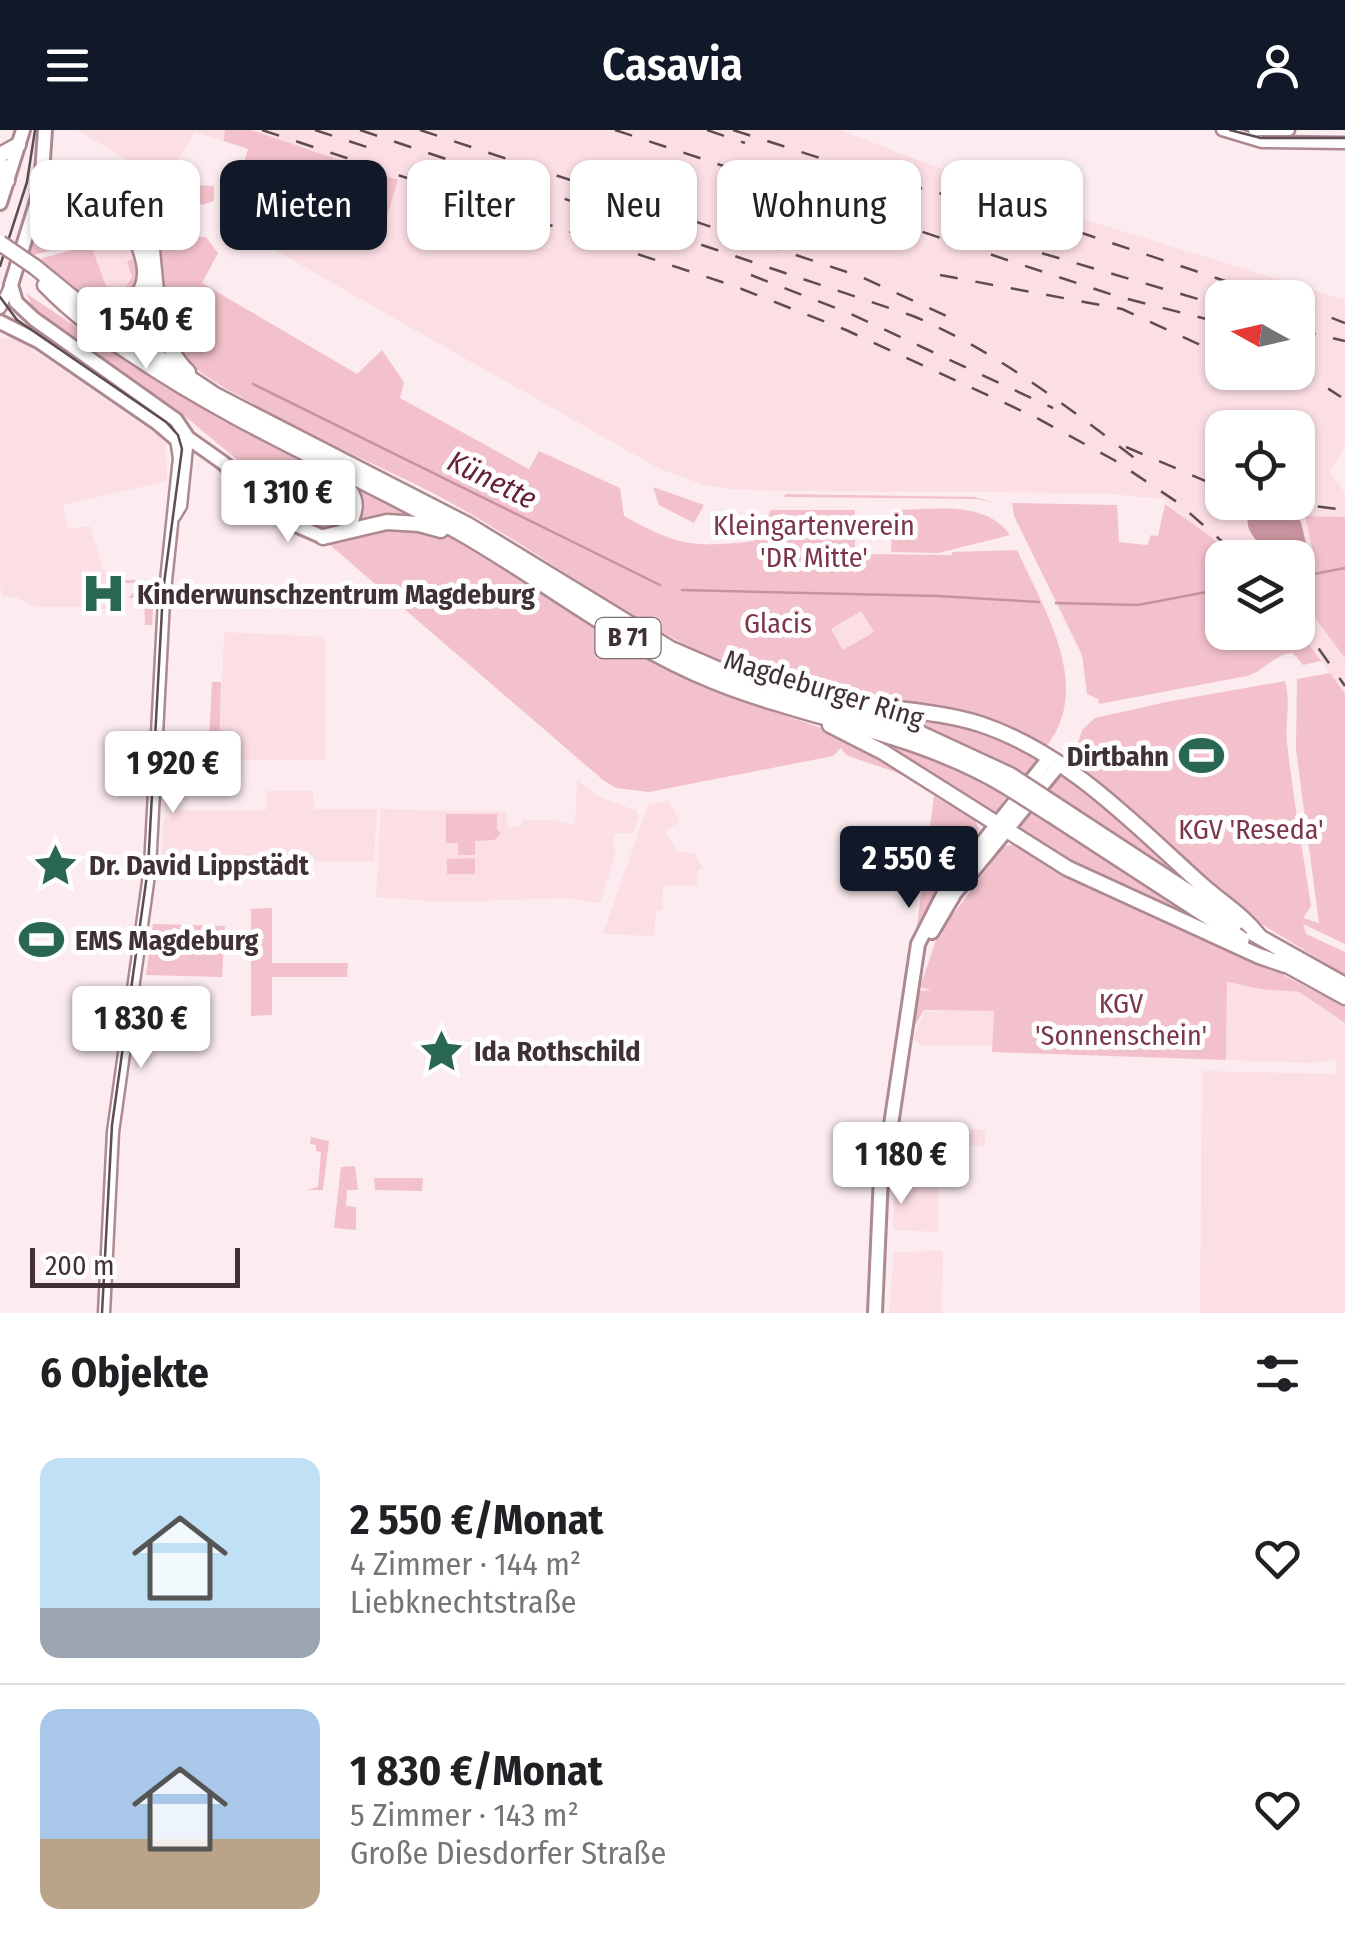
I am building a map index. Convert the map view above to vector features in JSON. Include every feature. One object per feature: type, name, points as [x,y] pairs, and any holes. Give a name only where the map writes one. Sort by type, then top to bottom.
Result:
[{"type":"highway","points":[[0,155],[21,137]]},
{"type":"highway","points":[[0,162],[7,182]]},
{"type":"highway","points":[[0,246],[34,271]]},
{"type":"highway","points":[[50,280],[96,308],[114,309],[139,294],[145,280],[144,250]]},
{"type":"highway","points":[[148,250],[154,263],[168,349],[215,395]]},
{"type":"highway","name":"Magdeburger Ring","points":[[34,271],[215,395],[468,525],[671,649],[738,679],[928,736],[1345,985]]},
{"type":"highway","name":"Magdeburger Ring","points":[[34,271],[76,317],[214,407],[479,544],[664,658],[719,684],[908,740],[1007,780]]},
{"type":"highway","points":[[302,454],[353,494],[356,510],[345,530]]},
{"type":"highway","points":[[323,537],[377,523],[408,522],[479,544]]},
{"type":"highway","points":[[820,703],[842,702],[964,720],[994,730],[1054,761],[1117,807],[1246,920],[1259,936]]},
{"type":"highway","points":[[789,706],[874,746],[1089,880],[1258,956],[1285,964]]},
{"type":"highway","name":"Magdeburger Ring","points":[[1053,809],[1285,964],[1345,997]]},
{"type":"main road","points":[[45,130],[45,160]]},
{"type":"main road","points":[[0,203],[21,137]]},
{"type":"main road","points":[[30,225],[11,285],[14,299],[22,310],[180,424],[182,438]]},
{"type":"main road","points":[[0,322],[40,342],[156,422],[210,452],[306,532],[323,537]]},
{"type":"main road","points":[[1035,785],[1054,761]]},
{"type":"main road","points":[[875,1313],[882,1153],[891,1125],[918,944],[942,895],[1022,802]]},
{"type":"street","points":[[1222,130],[1262,142],[1345,142]]},
{"type":"street","points":[[1254,130],[1288,130]]},
{"type":"street","points":[[0,308],[11,285]]},
{"type":"street","points":[[104,1313],[113,1132],[150,864],[164,592],[174,517],[181,506],[182,438]]},
{"type":"shaded area","points":[[77,130],[840,130],[918,160],[717,160],[717,250],[921,250],[921,161],[941,169],[941,250],[1083,250],[1083,219],[1280,280],[1205,280],[1205,390],[1315,390],[1315,291],[1345,300],[1345,446],[1330,472],[1345,493],[1345,517],[1315,516],[1315,410],[1205,410],[1205,520],[1306,520],[1310,540],[1211,540],[1163,499],[1098,493],[783,491],[704,485],[658,468],[274,250],[387,250],[387,160],[251,160],[254,151],[195,132],[178,160],[128,160]]},
{"type":"shaded area","points":[[93,250],[133,250],[137,256],[126,287],[114,294],[106,286]]},
{"type":"shaded area","points":[[13,336],[160,437],[166,446],[167,481],[63,505],[68,529],[90,526],[103,569],[123,582],[123,611],[36,607],[3,596],[0,339]]},
{"type":"shaded area","points":[[1300,520],[1305,540],[1256,540],[1248,521]]},
{"type":"shaded area","points":[[861,611],[874,632],[844,650],[831,629]]},
{"type":"shaded area","points":[[1315,618],[1345,658],[1345,694],[1313,650]]},
{"type":"shaded area","points":[[224,632],[325,637],[325,760],[219,760]]},
{"type":"shaded area","points":[[577,779],[597,796],[637,811],[639,817],[633,833],[615,833],[612,845],[616,852],[600,903],[569,898],[445,902],[376,897],[381,809],[506,812],[507,827],[521,827],[522,820],[554,820],[575,825]]},
{"type":"shaded area","points":[[267,791],[313,791],[314,809],[377,809],[374,861],[161,861],[164,819],[169,819],[170,810],[266,810]]},
{"type":"shaded area","points":[[669,800],[680,822],[665,830],[677,852],[695,853],[703,869],[698,870],[697,886],[663,885],[662,911],[656,911],[654,936],[603,934],[648,805]]},
{"type":"shaded area","points":[[1227,983],[1300,993],[1345,1023],[1345,1313],[1200,1313],[1202,1071],[1336,1074],[1336,1059],[1311,1063],[1226,1060]]},
{"type":"shaded area","points":[[925,1011],[994,1011],[992,1046],[922,1046],[913,1039]]},
{"type":"shaded area","points":[[903,1126],[985,1130],[985,1146],[939,1148],[938,1232],[893,1230],[896,1146]]},
{"type":"shaded area","points":[[943,1251],[942,1313],[889,1313],[894,1252]]},
{"type":"green space","points":[[225,130],[251,130],[339,160],[245,160],[248,149],[224,141]]},
{"type":"green space","points":[[387,176],[398,180],[387,216]]},
{"type":"green space","points":[[200,185],[214,186],[214,201],[202,205]]},
{"type":"green space","name":"Glacis","points":[[200,237],[206,237],[218,253],[202,283],[357,374],[382,350],[404,382],[400,398],[529,469],[539,451],[620,488],[624,516],[673,539],[701,544],[754,541],[771,510],[855,510],[855,554],[952,555],[1017,550],[1060,648],[1066,699],[1060,723],[1046,747],[918,708],[807,688],[761,677],[716,660],[639,619],[453,504],[287,422],[204,375],[175,344],[162,303],[155,250],[200,250]],"holes":[[[861,611],[874,632],[843,650],[831,629]]]},
{"type":"green space","points":[[30,242],[30,250],[52,250],[29,256],[26,254]]},
{"type":"green space","points":[[73,250],[93,250],[106,286],[114,293],[126,287],[132,276],[127,262],[137,256],[139,282],[113,301],[88,298],[37,262]]},
{"type":"green space","points":[[148,282],[176,364],[102,313]]},
{"type":"green space","points":[[26,293],[160,384],[338,482],[347,491],[352,511],[339,529],[325,533],[181,413],[34,310]]},
{"type":"green space","points":[[653,487],[704,505],[694,523],[659,505]]},
{"type":"green space","points":[[356,489],[415,518],[357,524]]},
{"type":"green space","points":[[784,497],[975,497],[995,503],[977,499]]},
{"type":"green space","points":[[1012,503],[1117,505],[1119,542],[1147,545],[1151,535],[1158,536],[1165,504],[1214,540],[1205,540],[1205,650],[1313,650],[1321,661],[1303,665],[1293,653],[1287,653],[1247,676],[1099,704],[1098,699],[1087,694],[1082,655],[1014,516]]},
{"type":"green space","points":[[893,510],[972,511],[987,516],[1010,535],[938,553],[891,552]]},
{"type":"green space","points":[[1315,516],[1345,517],[1345,658],[1315,618],[1315,540],[1310,540],[1306,520],[1315,520]]},
{"type":"green space","name":"Glacis","points":[[387,525],[446,534],[680,675],[722,694],[839,734],[911,773],[901,774],[846,755],[841,748],[833,756],[649,792],[616,788],[330,545],[338,539]]},
{"type":"green space","points":[[124,580],[155,580],[152,625],[145,625],[144,598],[129,598],[132,593],[147,593],[152,598],[153,583]]},
{"type":"green space","name":"KGV 'Reseda'","points":[[1330,673],[1345,694],[1345,944],[1303,924],[1306,934],[1345,952],[1345,975],[1255,920],[1193,872],[1123,803],[1077,773],[1072,762],[1082,730],[1095,718],[1285,681],[1287,743],[1311,906],[1303,918],[1319,923],[1296,750],[1297,679]]},
{"type":"green space","points":[[212,682],[221,682],[219,760],[208,760]]},
{"type":"green space","points":[[881,713],[937,720],[991,733],[1038,758],[1038,762],[1026,776],[995,759]]},
{"type":"green space","points":[[849,728],[976,775],[1007,795],[994,815]]},
{"type":"green space","points":[[1059,777],[1066,777],[1107,805],[1207,899],[1048,791]]},
{"type":"green space","points":[[934,796],[975,820],[979,830],[941,882],[917,926]]},
{"type":"green space","points":[[1032,810],[1215,929],[1048,852],[1017,829]]},
{"type":"green space","points":[[446,814],[497,814],[501,834],[494,840],[475,841],[475,855],[458,855],[458,843],[446,843]]},
{"type":"green space","name":"KGV 'Sonnenschein'","points":[[1004,846],[1021,846],[1224,944],[1345,1007],[1345,1023],[1299,992],[1227,982],[1226,1060],[992,1052],[994,1011],[924,1010],[914,1027],[919,991],[931,990],[920,987],[936,940],[943,933],[940,932]]},
{"type":"green space","points":[[475,858],[475,874],[447,874],[447,859]]},
{"type":"green space","points":[[272,908],[272,963],[348,963],[347,977],[272,977],[272,1015],[251,1016],[251,909]]},
{"type":"green space","points":[[153,924],[225,926],[222,977],[146,975]]},
{"type":"green space","points":[[311,1137],[329,1141],[323,1190],[307,1190],[318,1187],[321,1152],[310,1144]]},
{"type":"green space","points":[[355,1166],[358,1190],[347,1190],[346,1206],[356,1207],[356,1230],[334,1228],[341,1167]]},
{"type":"green space","points":[[374,1178],[423,1178],[422,1191],[375,1190]]},
{"type":"waterway","name":"Künette","points":[[253,384],[660,585]]},
{"type":"waterway","name":"Künette","points":[[1315,574],[1345,568]]},
{"type":"waterway","name":"Künette","points":[[682,590],[1039,602]]},
{"type":"waterway","name":"Künette","points":[[1056,603],[1138,605],[1205,592]]},
{"type":"tram line","points":[[0,266],[27,182],[35,130]]},
{"type":"tram line","points":[[1230,130],[1261,138],[1345,138]]},
{"type":"tram line","points":[[0,297],[17,320],[166,422],[178,435],[182,449],[163,591],[148,868],[112,1125],[102,1313]]},
{"type":"railway","points":[[262,130],[734,286],[846,330],[1035,417],[1114,460],[1177,502],[1220,540]]},
{"type":"railway","points":[[315,130],[376,150]]},
{"type":"railway","points":[[360,130],[913,316],[1001,362],[1137,460]]},
{"type":"railway","points":[[420,130],[859,276],[955,320]]},
{"type":"railway","points":[[615,130],[1116,296],[1205,319]]},
{"type":"railway","points":[[707,130],[745,143]]},
{"type":"railway","points":[[733,130],[882,178],[1055,224],[1222,280]]},
{"type":"railway","points":[[1031,250],[1205,301]]},
{"type":"railway","points":[[751,275],[851,314],[1053,408]]},
{"type":"railway","points":[[940,275],[1122,309],[1205,347]]},
{"type":"railway","points":[[1315,312],[1345,323]]},
{"type":"railway","points":[[1315,334],[1345,341]]},
{"type":"railway","points":[[1315,380],[1341,397]]},
{"type":"railway","points":[[1126,447],[1205,481]]},
{"type":"railway","points":[[1315,506],[1345,510]]},
{"type":"railway","points":[[1315,643],[1345,686]]},
{"type":"place","name":"Kinderwunschzentrum Magdeburg","points":[[104,594]]},
{"type":"place","name":"Dirtbahn","points":[[1202,756]]},
{"type":"place","name":"Dr. David Lippstädt","points":[[56,865]]},
{"type":"place","name":"EMS Magdeburg","points":[[42,940]]},
{"type":"place","name":"Ida Rothschild","points":[[441,1051]]},
{"type":"park label","name":"Kleingartenverein 'DR Mitte'","points":[[814,541]]}]
